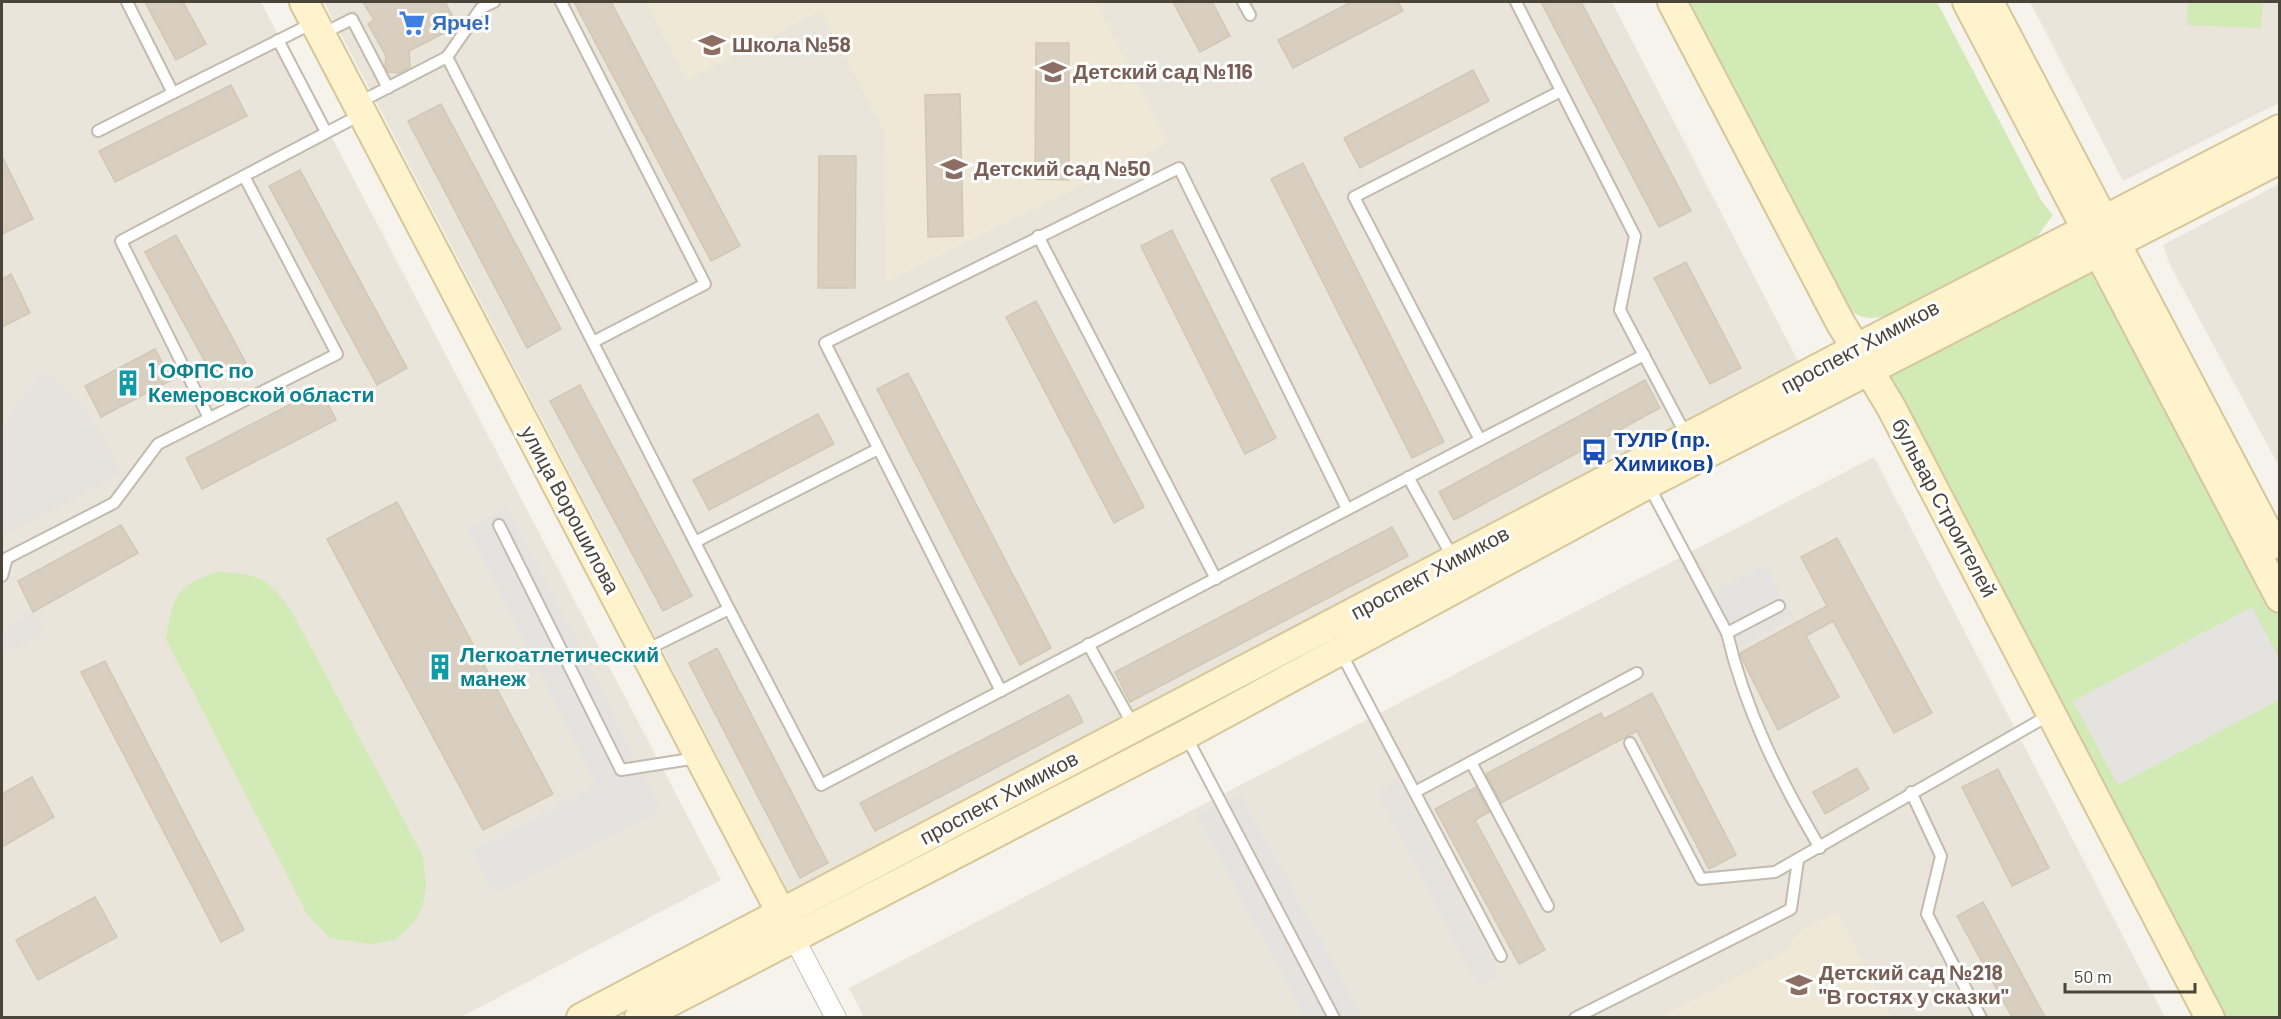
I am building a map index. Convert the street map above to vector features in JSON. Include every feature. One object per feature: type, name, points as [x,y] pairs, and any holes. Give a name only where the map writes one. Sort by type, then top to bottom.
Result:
[{"type":"main road","name":"бульвар Строителей","points":[[1672,2],[1861,360],[1891,407],[2210,1017]]},
{"type":"main road","points":[[1967,2],[2102,236],[2279,553]]},
{"type":"main road","points":[[1989,2],[2280,598]]},
{"type":"main road","name":"улица Ворошилова","points":[[314,19],[787,924]]},
{"type":"main road","name":"проспект Химиков","points":[[639,1017],[787,924],[1134,727],[1688,438],[1861,360],[2102,236],[2280,129]]},
{"type":"main road","name":"проспект Химиков","points":[[2102,236],[2280,159]]},
{"type":"main road","name":"проспект Химиков","points":[[581,1017],[787,924],[1185,735],[1648,484],[1861,360]]},
{"type":"street","name":"улица Ворошилова","points":[[787,924],[836,1017]]},
{"type":"lane","points":[[127,2],[173,93]]},
{"type":"lane","points":[[209,418],[121,241],[327,132],[388,88],[447,57],[481,8],[494,2]]},
{"type":"lane","points":[[561,2],[705,284],[593,342]]},
{"type":"lane","points":[[1243,2],[1250,15]]},
{"type":"lane","points":[[1516,2],[1635,236],[1620,310],[1688,438]]},
{"type":"lane","points":[[98,131],[278,40],[314,19],[351,20],[388,88]]},
{"type":"lane","points":[[278,40],[327,132]]},
{"type":"lane","points":[[447,57],[821,786],[1644,355]]},
{"type":"lane","points":[[1480,440],[1354,197],[1561,91]]},
{"type":"lane","points":[[1001,691],[825,343],[1179,168],[1347,509]]},
{"type":"lane","points":[[2,576],[7,558],[114,503],[158,444],[337,354],[244,176]]},
{"type":"lane","points":[[1038,236],[1215,579]]},
{"type":"lane","points":[[695,542],[878,449]]},
{"type":"lane","points":[[1408,477],[1454,560]]},
{"type":"lane","points":[[1648,484],[1727,633],[1737,676],[1783,784],[1820,848]]},
{"type":"lane","points":[[499,525],[621,770],[700,758]]},
{"type":"lane","points":[[1727,633],[1779,606]]},
{"type":"lane","points":[[644,651],[729,609]]},
{"type":"lane","points":[[1089,644],[1134,727]]},
{"type":"lane","points":[[1340,651],[1501,956]]},
{"type":"lane","points":[[1414,792],[1637,673]]},
{"type":"lane","points":[[1630,743],[1701,879],[1775,872],[1820,848],[1911,792],[2052,714]]},
{"type":"lane","points":[[1185,735],[1334,1017]]},
{"type":"lane","points":[[1471,762],[1548,906]]},
{"type":"lane","points":[[1911,792],[1941,856],[1927,914],[1981,1017]]},
{"type":"lane","points":[[1575,1017],[1791,909],[1798,860]]},
{"type":"shaded area","points":[[2,2],[261,2],[721,880],[461,1017],[2,1018]]},
{"type":"shaded area","points":[[324,2],[1612,2],[1798,361],[791,897]]},
{"type":"shaded area","points":[[646,2],[1096,2],[1168,143],[886,282],[884,131],[821,11],[687,80]]},
{"type":"shaded area","points":[[2030,2],[2279,2],[2279,103],[2123,181]]},
{"type":"shaded area","points":[[2279,184],[2279,466],[2170,265],[2163,245]]},
{"type":"shaded area","points":[[44,369],[87,409],[121,474],[2,537],[2,426]]},
{"type":"shaded area","points":[[1874,457],[2165,1017],[864,1018],[849,988]]},
{"type":"shaded area","points":[[508,508],[662,810],[494,895],[471,850],[597,786],[467,529]]},
{"type":"shaded area","points":[[1765,565],[1794,618],[1729,652],[1700,599]]},
{"type":"shaded area","points":[[2252,607],[2279,658],[2279,700],[2118,785],[2073,701]]},
{"type":"shaded area","points":[[33,612],[44,633],[2,656],[2,630]]},
{"type":"shaded area","points":[[1398,781],[1500,975],[1479,987],[1377,792]]},
{"type":"shaded area","points":[[1240,793],[1363,1017],[1305,1017],[1197,816]]},
{"type":"shaded area","name":"Детский сад №218 \"В гостях у сказки\"","points":[[1837,912],[1891,1017],[1660,1017],[1785,952],[1800,931]]},
{"type":"green space","points":[[1684,2],[1937,2],[2041,200],[2053,215],[2034,241],[1888,315],[1867,318],[1853,312],[1848,309]]},
{"type":"green space","points":[[2188,2],[2263,2],[2261,28],[2187,25]]},
{"type":"green space","points":[[2098,252],[2279,598],[2279,1017],[2210,1017],[1867,371]]},
{"type":"green space","points":[[217,572],[244,574],[262,580],[270,585],[293,614],[423,856],[426,886],[423,905],[413,924],[395,940],[371,944],[330,938],[307,914],[166,639],[171,613],[178,595],[192,582]]},
{"type":"building","points":[[145,2],[183,2],[206,44],[176,60]]},
{"type":"building","points":[[363,2],[445,2],[458,26],[409,51],[410,67],[400,73],[388,72],[385,66],[386,56],[368,24],[374,20]]},
{"type":"building","points":[[574,2],[611,2],[740,246],[711,261]]},
{"type":"building","points":[[1173,2],[1212,2],[1230,36],[1200,52]]},
{"type":"building","points":[[1351,2],[1398,2],[1403,11],[1293,68],[1278,40]]},
{"type":"building","points":[[1541,2],[1581,2],[1691,211],[1659,227]]},
{"type":"building","points":[[1036,43],[1069,43],[1069,180],[1035,179]]},
{"type":"building","points":[[1473,70],[1489,101],[1360,168],[1344,138]]},
{"type":"building","points":[[231,85],[247,116],[115,182],[99,151]]},
{"type":"building","points":[[960,94],[963,236],[928,237],[925,95]]},
{"type":"building","points":[[441,104],[561,329],[527,348],[408,121]]},
{"type":"building","points":[[2,156],[33,219],[2,234]]},
{"type":"building","points":[[819,156],[856,156],[855,288],[818,288]]},
{"type":"building","points":[[1303,163],[1444,442],[1412,458],[1271,179]]},
{"type":"building","points":[[300,170],[407,368],[377,385],[269,186]]},
{"type":"building","points":[[1172,230],[1276,438],[1245,454],[1141,246]]},
{"type":"building","points":[[176,235],[246,363],[215,380],[145,252]]},
{"type":"building","points":[[1686,262],[1741,368],[1710,384],[1654,278]]},
{"type":"building","points":[[11,274],[30,313],[2,327],[2,279]]},
{"type":"building","points":[[1036,301],[1144,507],[1114,523],[1006,317]]},
{"type":"building","name":"1 ОФПС по Кемеровской области","points":[[155,349],[172,380],[101,417],[85,386]]},
{"type":"building","points":[[908,373],[1051,648],[1020,665],[877,389]]},
{"type":"building","points":[[1645,380],[1660,408],[1454,520],[1439,492]]},
{"type":"building","points":[[580,385],[692,596],[663,611],[550,401]]},
{"type":"building","points":[[320,389],[336,420],[202,489],[186,458]]},
{"type":"building","points":[[818,414],[834,444],[709,510],[693,480]]},
{"type":"building","name":"Легкоатлетический манеж","points":[[397,502],[553,794],[483,830],[327,539]]},
{"type":"building","points":[[121,525],[138,553],[33,612],[18,581]]},
{"type":"building","points":[[1392,527],[1408,556],[1130,702],[1115,672]]},
{"type":"building","points":[[1837,538],[1932,713],[1894,733],[1833,621],[1806,636],[1839,697],[1778,730],[1740,653],[1827,606],[1801,557]]},
{"type":"building","points":[[717,648],[828,863],[800,878],[689,663]]},
{"type":"building","points":[[105,661],[244,930],[221,942],[81,672]]},
{"type":"building","points":[[1652,693],[1736,855],[1709,869],[1637,731],[1501,803],[1486,774],[1601,713],[1604,719]]},
{"type":"building","points":[[1069,695],[1083,722],[875,831],[860,803]]},
{"type":"building","points":[[1857,768],[1869,789],[1825,814],[1813,792]]},
{"type":"building","points":[[1998,769],[2049,868],[2012,886],[1962,787]]},
{"type":"building","points":[[32,777],[54,817],[2,847],[2,794]]},
{"type":"building","points":[[1476,787],[1489,812],[1475,820],[1545,950],[1519,964],[1435,809]]},
{"type":"building","points":[[95,897],[117,937],[38,980],[16,940]]},
{"type":"building","points":[[1983,902],[2045,1017],[2012,1017],[1957,916]]},
{"type":"place","name":"Ярче!","points":[[412,23]]},
{"type":"place","name":"Школа №58","points":[[712,45]]},
{"type":"place","name":"Детский сад №116","points":[[1053,72]]},
{"type":"place","name":"Детский сад №50","points":[[954,169]]},
{"type":"place","name":"1 ОФПС по Кемеровской области","points":[[128,383]]},
{"type":"place","name":"ТУЛР (пр. Химиков)","points":[[1594,452]]},
{"type":"place","name":"Легкоатлетический манеж","points":[[440,667]]},
{"type":"place","name":"Детский сад №218 \"В гостях у сказки\"","points":[[1799,985]]}]
